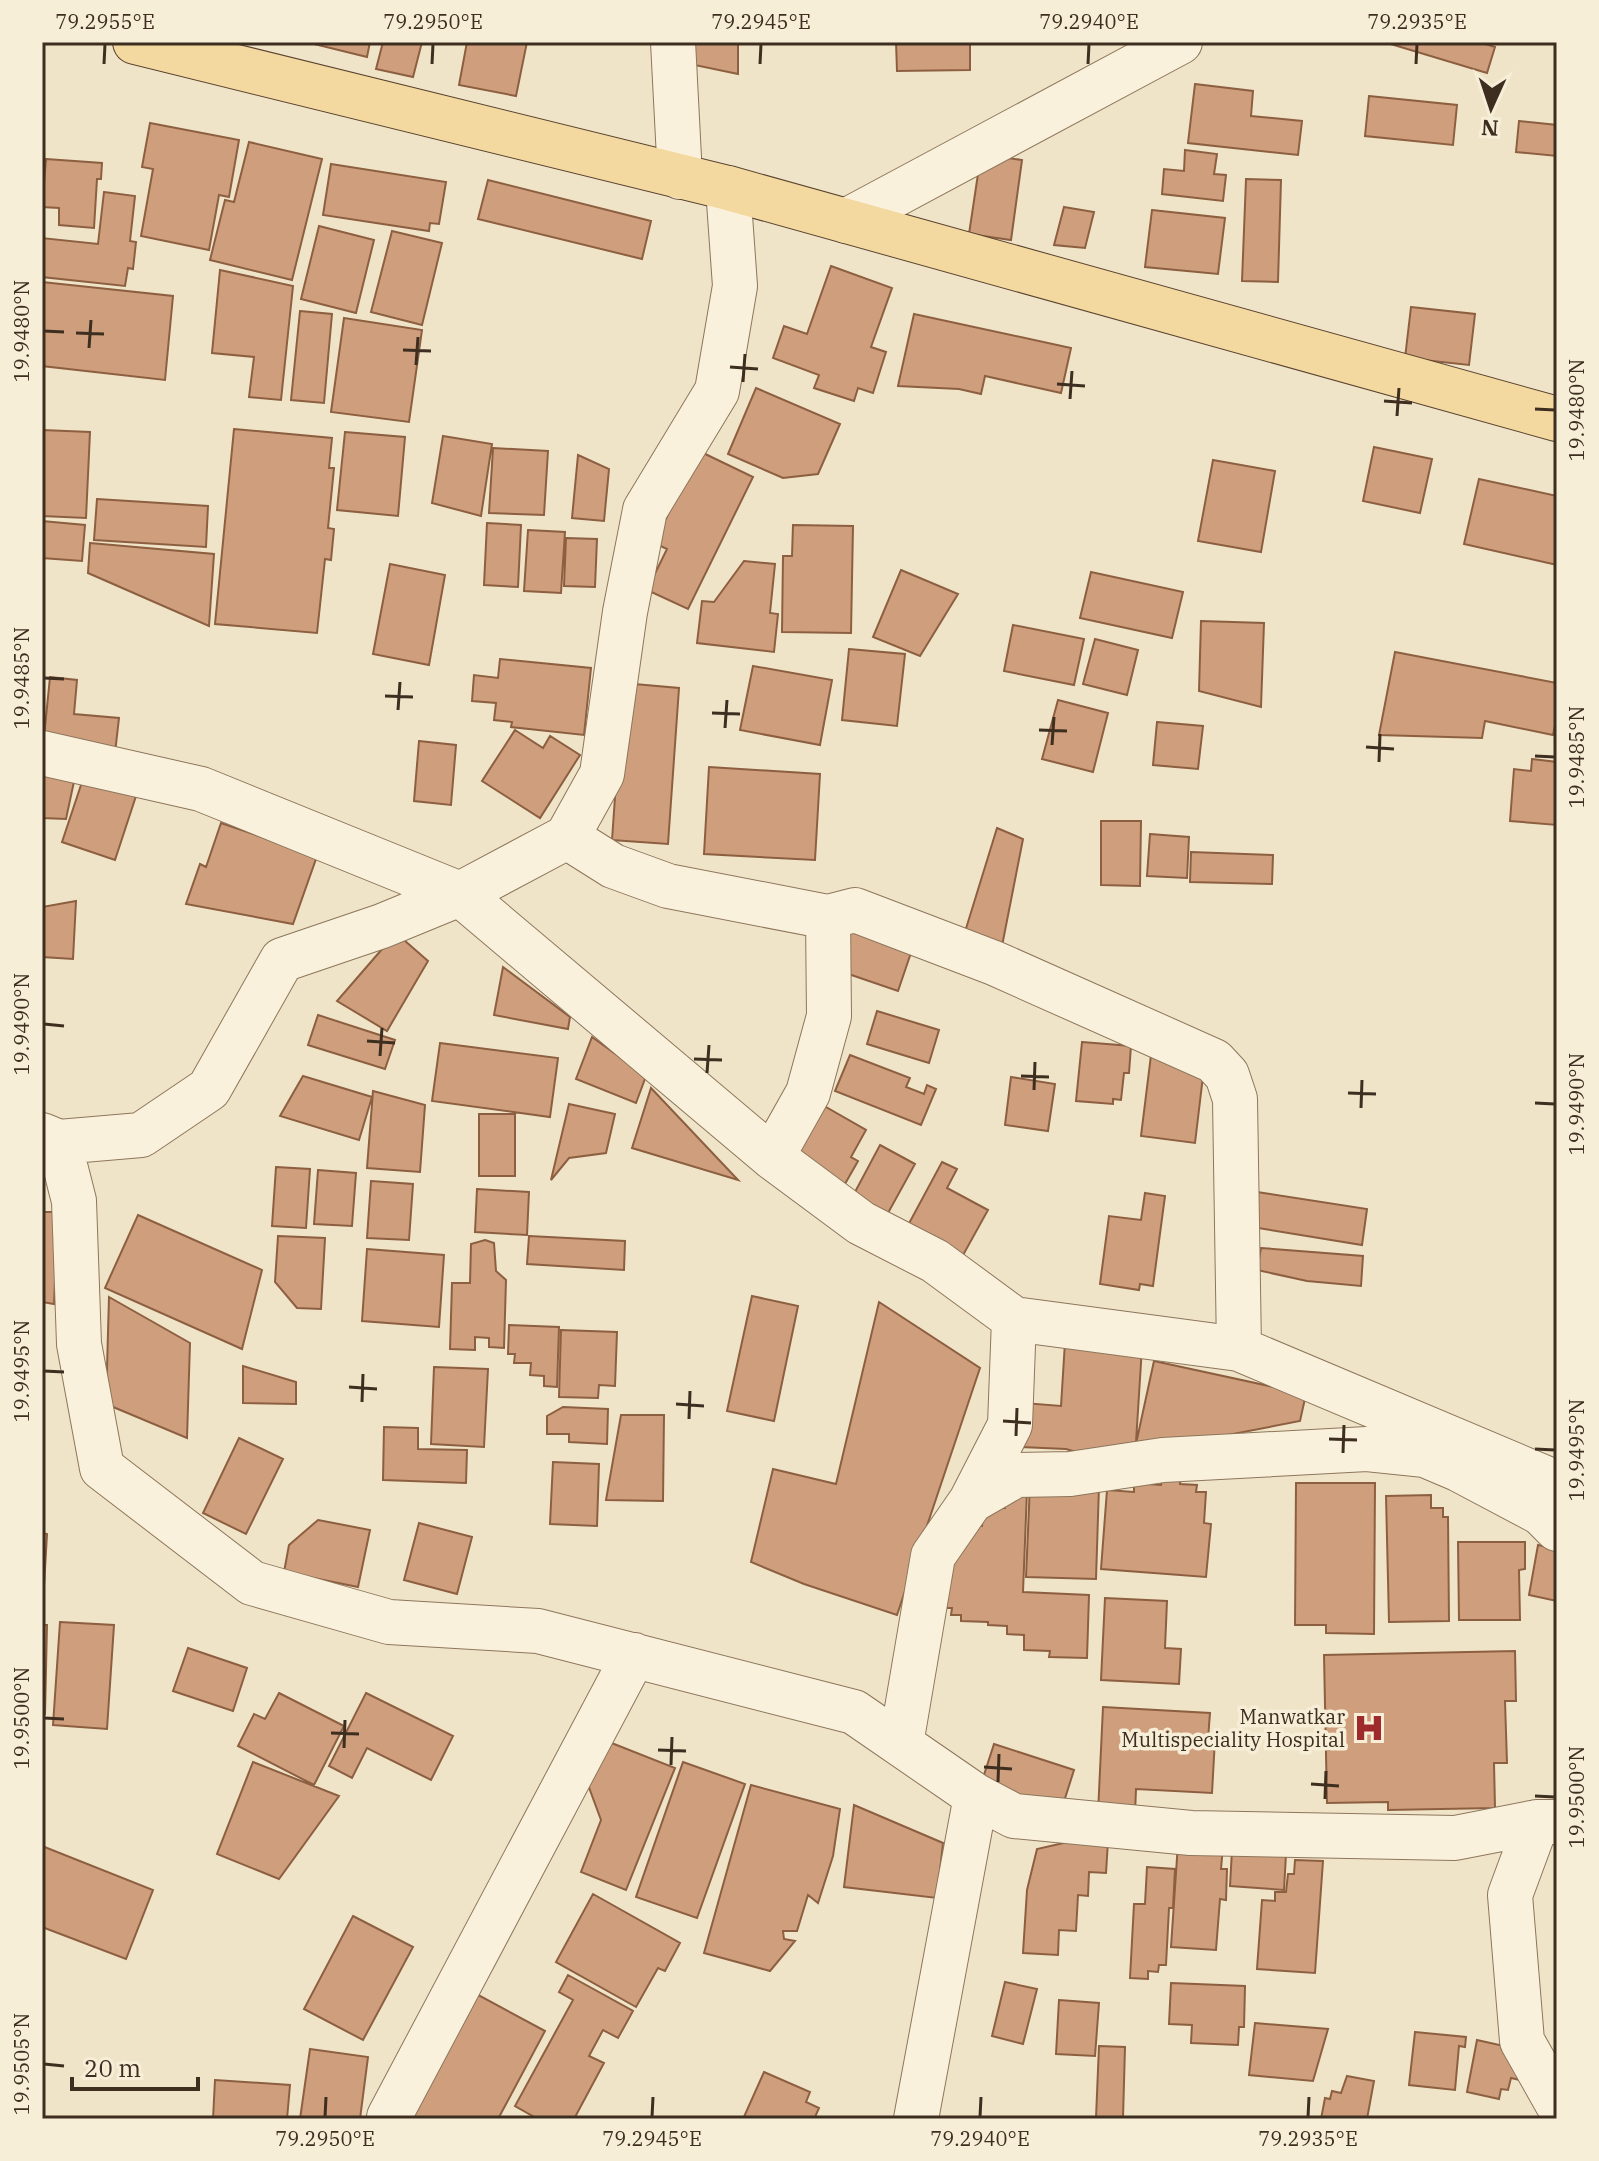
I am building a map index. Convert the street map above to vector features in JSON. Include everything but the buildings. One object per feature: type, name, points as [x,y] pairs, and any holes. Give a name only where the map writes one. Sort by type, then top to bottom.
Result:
[{"type":"main road","points":[[135,42],[728,188],[1557,419]]},
{"type":"street","points":[[673,42],[680,177]]},
{"type":"street","points":[[846,221],[1122,55],[1180,42]]},
{"type":"street","points":[[728,188],[735,286],[717,391],[645,510],[625,612],[602,774],[567,837],[460,894],[382,926],[282,960],[209,1089],[141,1135],[50,1139],[74,1201],[79,1344],[102,1468],[252,1583],[389,1622],[538,1631],[854,1712],[976,1796],[1014,1816],[1191,1833],[1455,1838],[1547,1822]]},
{"type":"street","points":[[42,753],[201,789],[460,894],[772,1157],[861,1223],[935,1261],[1014,1319],[1239,1349],[1557,1483]]},
{"type":"street","points":[[567,837],[613,866],[668,886],[828,917],[855,910],[994,963],[1214,1061],[1227,1075],[1235,1099],[1239,1349]]},
{"type":"street","points":[[772,1157],[808,1093],[829,1016],[828,917]]},
{"type":"street","points":[[901,1744],[933,1556],[971,1501],[1010,1425],[1014,1319]]},
{"type":"street","points":[[971,1501],[1016,1475],[1070,1474],[1163,1460],[1367,1449],[1425,1455],[1541,1513],[1557,1529]]},
{"type":"street","points":[[389,2117],[634,1655]]},
{"type":"street","points":[[916,2119],[976,1796]]},
{"type":"street","points":[[1547,1822],[1510,1895],[1522,2041],[1557,2103]]},
{"type":"place","name":"Manwatkar Multispeciality Hospital","points":[[1369,1728]]}]
